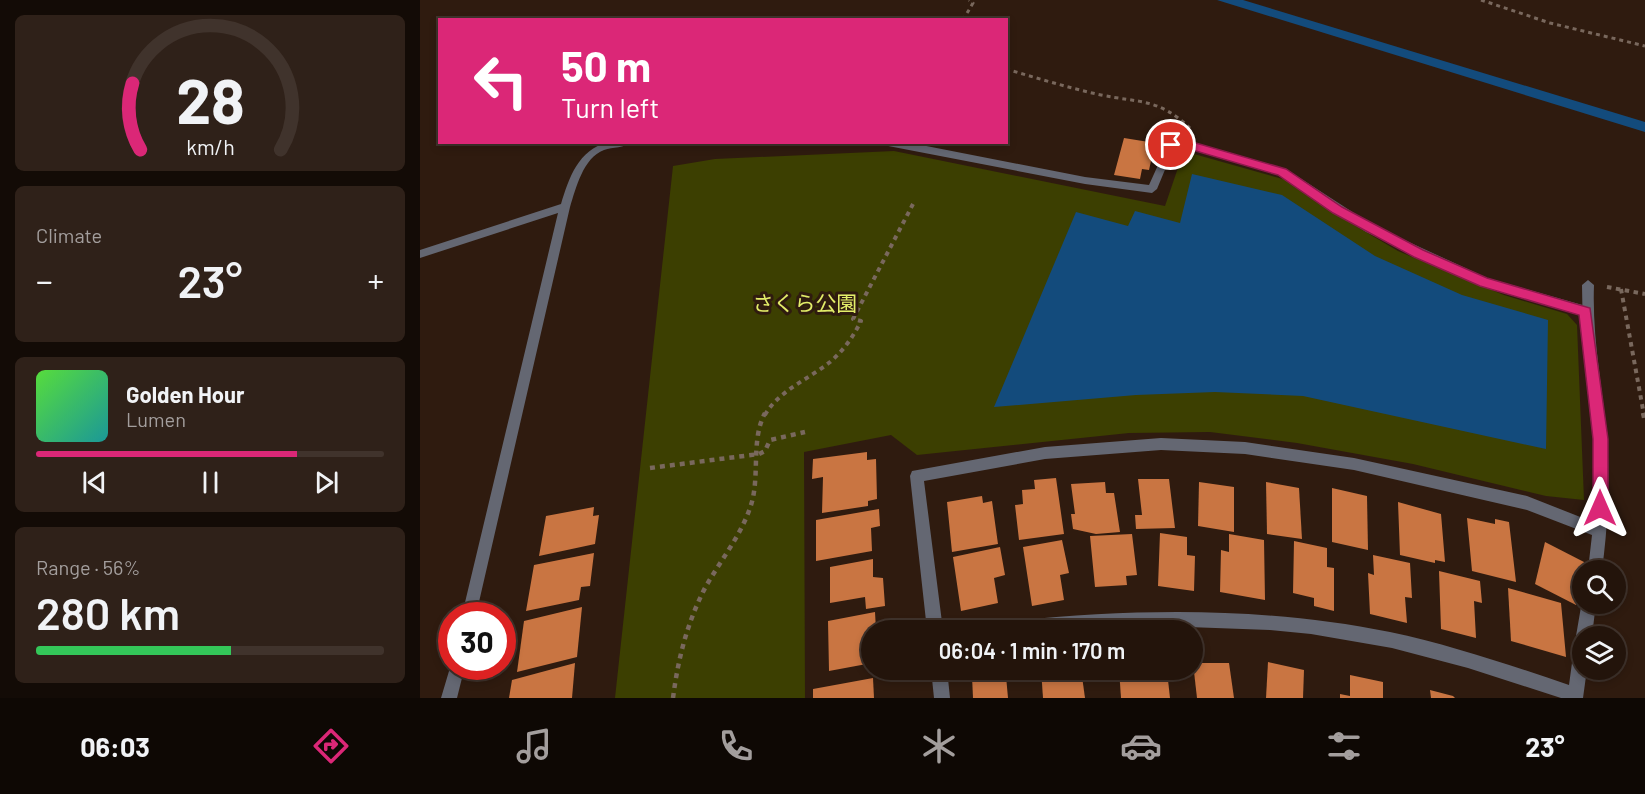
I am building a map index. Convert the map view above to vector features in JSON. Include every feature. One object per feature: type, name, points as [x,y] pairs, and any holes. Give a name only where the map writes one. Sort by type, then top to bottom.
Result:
[{"type":"street","points":[[472,602],[565,207],[573,183],[588,156],[598,149],[619,144]]},
{"type":"street","points":[[896,144],[953,153],[1116,186],[1152,189],[1171,145],[1189,145],[1282,172],[1370,229],[1484,282],[1586,312]]},
{"type":"street","points":[[420,254],[565,207]]},
{"type":"street","points":[[1588,285],[1586,312],[1600,439],[1600,532],[1596,560]]},
{"type":"street","points":[[934,620],[917,476],[1045,453],[1161,444],[1245,448],[1354,464],[1527,503],[1600,532]]},
{"type":"street","points":[[1203,620],[1312,627],[1430,649],[1575,696],[1577,680]]},
{"type":"street","points":[[449,698],[454,680]]},
{"type":"street","points":[[940,680],[942,698]]},
{"type":"path","points":[[964,18],[974,3],[969,0]]},
{"type":"path","points":[[1482,0],[1550,23],[1645,46]]},
{"type":"path","points":[[673,698],[677,658],[691,618],[705,588],[732,544],[754,496],[761,422],[769,406],[830,363],[851,343],[861,321],[853,319],[914,204]]},
{"type":"path","points":[[1621,289],[1645,422]]},
{"type":"path","points":[[650,468],[759,454],[765,451],[770,440],[805,432]]},
{"type":"green space","name":"さくら公園","points":[[894,151],[1165,206],[1182,156],[1194,154],[1290,181],[1332,212],[1398,251],[1504,295],[1567,314],[1577,325],[1584,500],[1546,496],[1413,464],[1297,443],[1210,432],[1129,433],[917,455],[891,435],[804,452],[805,698],[615,698],[673,166],[715,159]]},
{"type":"water","points":[[1217,0],[1243,0],[1645,122],[1645,132]]},
{"type":"water","points":[[1192,174],[1282,195],[1375,256],[1462,295],[1548,320],[1546,449],[1303,396],[1215,392],[1136,395],[994,407],[1076,212],[1128,226],[1135,211],[1180,223]]},
{"type":"building","points":[[1124,138],[1155,143],[1149,170],[1142,169],[1140,179],[1114,175]]},
{"type":"building","points":[[867,452],[867,460],[876,459],[877,499],[868,501],[868,506],[822,513],[823,477],[812,479],[813,459]]},
{"type":"building","points":[[1056,478],[1064,534],[1019,540],[1015,505],[1023,504],[1022,490],[1035,489],[1034,480]]},
{"type":"building","points":[[1138,479],[1169,479],[1175,528],[1136,529],[1135,515],[1142,515]]},
{"type":"building","points":[[1105,482],[1106,493],[1114,493],[1120,532],[1096,534],[1073,529],[1071,514],[1075,514],[1071,484]]},
{"type":"building","points":[[1199,482],[1234,487],[1234,532],[1198,526]]},
{"type":"building","points":[[1266,482],[1299,488],[1302,539],[1267,534]]},
{"type":"building","points":[[1332,488],[1367,496],[1368,550],[1332,542]]},
{"type":"building","points":[[982,496],[983,503],[992,501],[998,544],[952,552],[947,502]]},
{"type":"building","points":[[1398,502],[1441,514],[1445,562],[1435,560],[1435,563],[1400,555]]},
{"type":"building","points":[[594,507],[593,516],[599,515],[595,544],[539,556],[546,516]]},
{"type":"building","points":[[879,509],[880,526],[871,528],[872,551],[816,561],[816,520]]},
{"type":"building","points":[[1467,518],[1495,524],[1495,519],[1509,522],[1516,582],[1472,571]]},
{"type":"building","points":[[1160,533],[1187,537],[1187,555],[1195,556],[1194,591],[1158,586]]},
{"type":"building","points":[[1132,534],[1137,575],[1126,576],[1127,585],[1095,587],[1090,536]]},
{"type":"building","points":[[1229,534],[1264,540],[1265,600],[1220,592],[1221,550],[1229,552]]},
{"type":"building","points":[[1062,540],[1069,573],[1060,575],[1064,600],[1032,606],[1023,547]]},
{"type":"building","points":[[1294,541],[1327,548],[1327,567],[1334,568],[1334,611],[1314,606],[1314,598],[1293,593]]},
{"type":"building","points":[[1545,542],[1580,560],[1572,560],[1572,603],[1535,584]]},
{"type":"building","points":[[1000,547],[1005,575],[994,578],[998,603],[961,611],[953,557]]},
{"type":"building","points":[[594,553],[590,586],[581,587],[579,600],[526,611],[534,565]]},
{"type":"building","points":[[1373,555],[1410,563],[1412,598],[1405,597],[1407,623],[1370,614],[1368,573],[1374,575]]},
{"type":"building","points":[[873,559],[873,577],[883,578],[885,606],[866,609],[865,597],[830,603],[830,567]]},
{"type":"building","points":[[1439,571],[1480,581],[1482,603],[1474,601],[1476,638],[1441,629]]},
{"type":"building","points":[[1508,588],[1561,603],[1566,657],[1511,641]]},
{"type":"building","points":[[582,607],[577,657],[517,672],[524,621]]},
{"type":"building","points":[[875,612],[875,620],[861,620],[861,665],[829,671],[828,621]]},
{"type":"building","points":[[1268,662],[1304,670],[1303,698],[1266,698]]},
{"type":"building","points":[[575,663],[572,698],[509,698],[512,680]]},
{"type":"building","points":[[1203,663],[1229,663],[1234,698],[1197,698],[1195,680],[1203,680]]},
{"type":"building","points":[[1350,675],[1383,682],[1383,698],[1340,698],[1340,694],[1350,696]]},
{"type":"building","points":[[873,680],[874,698],[813,698],[813,689]]},
{"type":"building","points":[[972,680],[1006,680],[1008,698],[973,698]]},
{"type":"building","points":[[1042,680],[1083,680],[1085,698],[1043,698]]},
{"type":"building","points":[[1120,680],[1168,680],[1170,698],[1121,698]]},
{"type":"building","points":[[1430,690],[1453,696],[1455,698],[1431,698]]},
{"type":"route","points":[[1171,145],[1189,145],[1282,172],[1338,210],[1418,253],[1484,282],[1586,312],[1600,439],[1600,508]]}]
